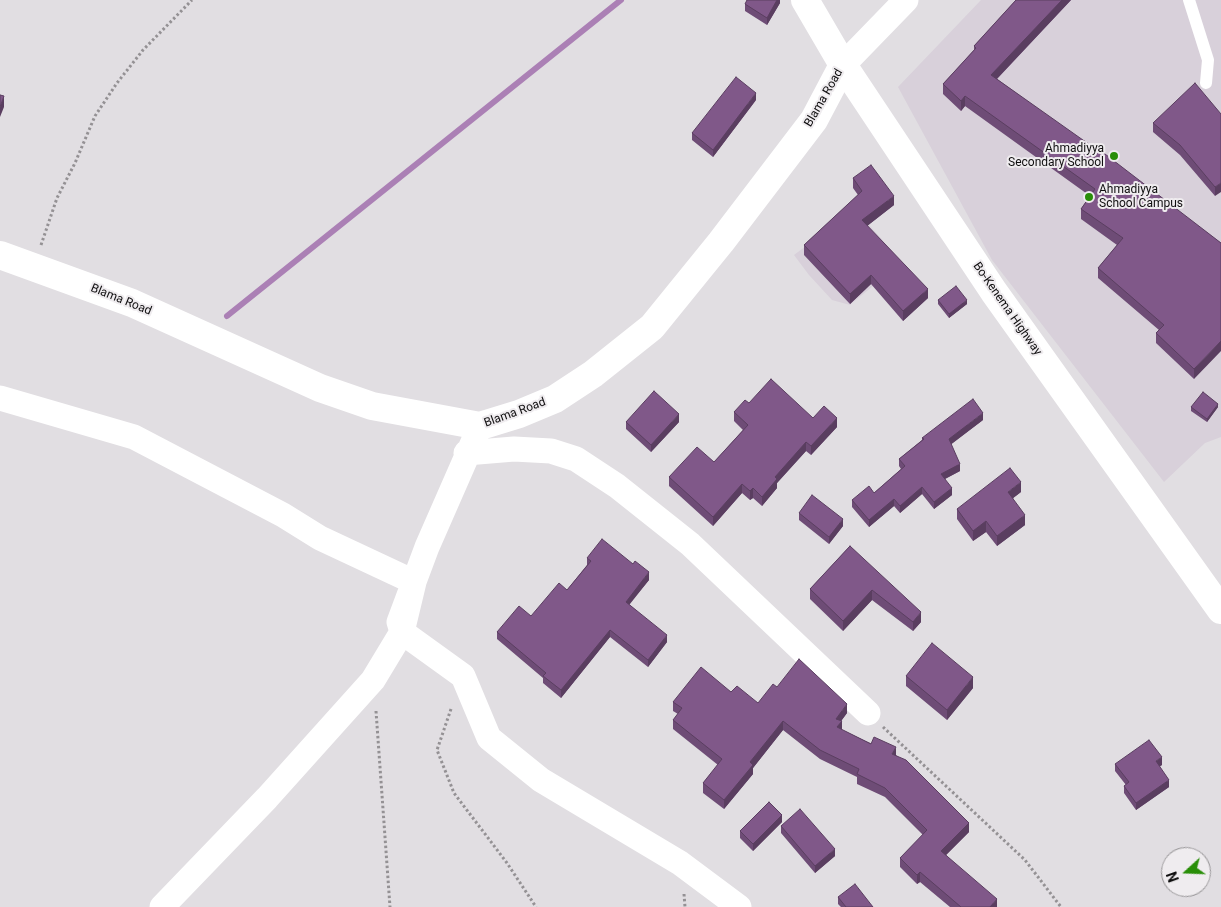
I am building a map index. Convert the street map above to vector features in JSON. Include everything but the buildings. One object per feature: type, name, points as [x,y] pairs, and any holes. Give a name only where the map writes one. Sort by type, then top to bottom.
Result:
[{"type":"main road","name":"Bo-Kenema Highway","points":[[805,0],[843,65],[994,292],[1221,610]]},
{"type":"main road","name":"Blama Road","points":[[0,256],[34,266],[132,303],[320,388],[372,406],[480,426],[519,414],[555,399],[593,374],[652,327],[721,242],[814,120],[843,65]]},
{"type":"street","points":[[843,65],[906,0]]},
{"type":"street","points":[[0,398],[134,437],[283,515],[320,538],[414,582]]},
{"type":"street","points":[[480,426],[466,453],[414,582],[399,622],[402,632],[463,676],[489,738],[541,780],[680,863],[739,907]]},
{"type":"street","points":[[466,453],[514,449],[551,451],[576,459],[617,486],[690,544],[868,713]]},
{"type":"street","points":[[162,907],[267,798],[373,680],[402,632]]},
{"type":"lane","points":[[1189,0],[1208,60],[1206,83]]},
{"type":"path","points":[[34,266],[57,198],[95,116],[116,83],[143,50],[192,0]]},
{"type":"path","points":[[463,676],[437,750],[454,793],[507,862],[536,907]]},
{"type":"path","points":[[373,680],[390,907]]},
{"type":"path","points":[[868,713],[1025,860],[1061,907]]},
{"type":"shaded area","name":"Ahmadiyya School Campus","points":[[981,0],[1221,0],[1221,437],[1205,443],[1164,482],[992,260],[898,87]]},
{"type":"shaded area","points":[[855,209],[902,262],[850,305],[832,300],[794,255]]},
{"type":"waterway","points":[[227,316],[621,0]]},
{"type":"place","name":"Ahmadiyya Secondary School","points":[[1114,156]]},
{"type":"place","name":"Ahmadiyya School Campus","points":[[1089,197]]}]
